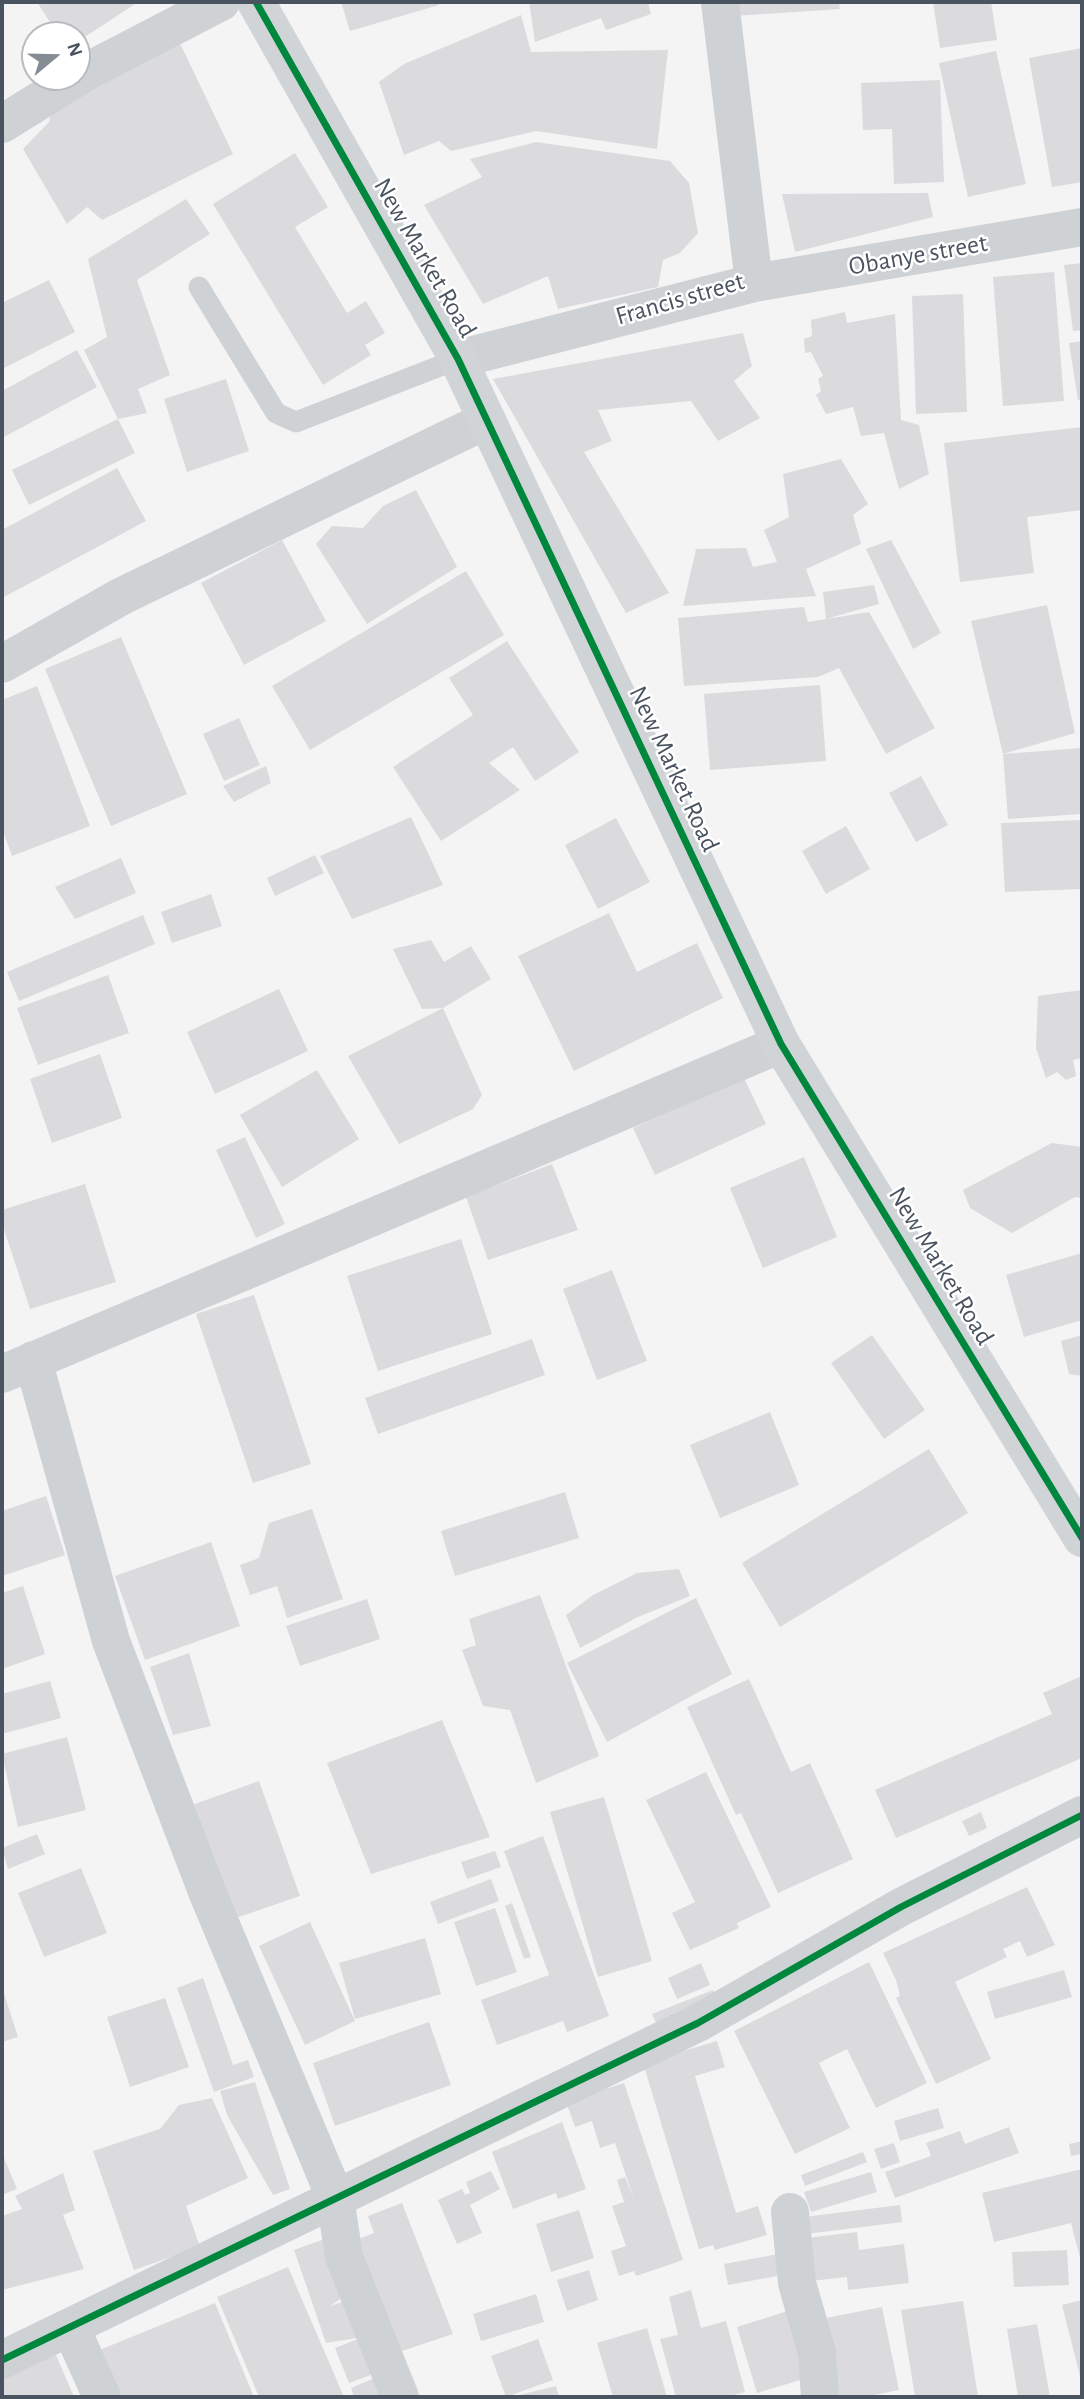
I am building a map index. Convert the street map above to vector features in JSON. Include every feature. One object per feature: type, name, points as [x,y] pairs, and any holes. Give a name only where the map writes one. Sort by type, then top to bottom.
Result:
[{"type":"street","points":[[2,124],[84,73],[220,2]]},
{"type":"street","name":"New Market Road","points":[[256,2],[458,359],[781,1044],[1082,1538]]},
{"type":"street","name":"Francis street","points":[[458,359],[754,283],[720,2]]},
{"type":"street","name":"Obanye street","points":[[754,283],[1082,228]]},
{"type":"street","points":[[2,664],[122,596],[486,420]]},
{"type":"street","points":[[400,2397],[344,2257],[335,2197],[208,1894],[111,1641],[17,1367],[781,1044]]},
{"type":"street","points":[[2,2360],[71,2329],[335,2197],[698,2023],[901,1907],[1082,1815]]},
{"type":"street","points":[[790,2212],[797,2283],[817,2353],[820,2397]]},
{"type":"street","points":[[71,2329],[102,2397]]},
{"type":"lane","points":[[199,287],[275,413],[296,422],[458,359]]},
{"type":"building","points":[[37,2],[135,4],[91,33],[91,21],[49,21]]},
{"type":"building","points":[[341,2],[438,2],[439,5],[350,31]]},
{"type":"building","points":[[529,2],[648,2],[651,14],[606,30],[601,18],[535,42]]},
{"type":"building","points":[[733,2],[839,2],[840,9],[734,16]]},
{"type":"building","points":[[933,2],[991,2],[997,40],[940,48]]},
{"type":"building","points":[[521,15],[531,52],[668,50],[657,149],[536,131],[451,151],[439,141],[404,155],[379,82],[404,64]]},
{"type":"building","points":[[177,37],[233,154],[102,220],[87,207],[67,224],[23,149],[49,122],[52,109],[83,91],[91,91],[91,87]]},
{"type":"building","points":[[1082,48],[1082,182],[1052,187],[1029,58]]},
{"type":"building","points":[[996,51],[1026,184],[968,197],[939,63]]},
{"type":"building","points":[[940,80],[944,182],[894,184],[892,129],[863,130],[861,83]]},
{"type":"building","points":[[536,142],[670,161],[689,183],[698,233],[680,253],[663,260],[658,287],[558,309],[548,276],[483,304],[424,205],[482,177],[470,159]]},
{"type":"building","points":[[295,153],[328,207],[295,227],[347,313],[366,301],[385,333],[365,345],[371,355],[323,385],[213,204]]},
{"type":"building","points":[[928,193],[933,217],[795,252],[782,194]]},
{"type":"building","points":[[186,199],[210,234],[137,280],[170,375],[138,389],[147,413],[118,419],[84,350],[107,337],[88,259]]},
{"type":"building","points":[[1082,263],[1082,330],[1073,331],[1064,265]]},
{"type":"building","points":[[1054,272],[1064,401],[1003,406],[993,277]]},
{"type":"building","points":[[49,280],[75,332],[2,369],[2,303]]},
{"type":"building","points":[[963,294],[967,412],[916,414],[912,296]]},
{"type":"building","points":[[845,312],[847,323],[895,314],[901,420],[919,425],[929,474],[899,489],[884,433],[861,436],[853,407],[826,414],[816,395],[821,391],[818,379],[823,376],[811,352],[805,353],[804,339],[812,336],[811,320]]},
{"type":"building","points":[[743,333],[752,366],[734,381],[760,418],[718,441],[691,401],[598,410],[612,441],[584,452],[669,593],[626,613],[493,379]]},
{"type":"building","points":[[1082,341],[1082,399],[1078,400],[1069,343]]},
{"type":"building","points":[[77,350],[97,387],[2,438],[2,391]]},
{"type":"building","points":[[226,379],[249,451],[187,472],[164,399]]},
{"type":"building","points":[[118,419],[135,453],[29,505],[12,470]]},
{"type":"building","points":[[1082,427],[1082,510],[1027,517],[1034,573],[960,582],[944,443]]},
{"type":"building","points":[[841,459],[868,504],[853,515],[861,544],[806,569],[816,596],[683,606],[696,549],[746,548],[753,567],[777,562],[764,530],[789,517],[783,474]]},
{"type":"building","points":[[117,468],[146,521],[2,598],[2,530]]},
{"type":"building","points":[[416,490],[457,567],[367,624],[316,544],[332,526],[363,528],[383,506]]},
{"type":"building","points":[[282,540],[326,621],[244,665],[201,583]]},
{"type":"building","points":[[891,540],[941,633],[913,649],[866,549]]},
{"type":"building","points":[[466,571],[504,635],[310,750],[272,686]]},
{"type":"building","points":[[874,585],[879,604],[826,619],[823,592]]},
{"type":"building","points":[[1047,605],[1075,733],[1003,754],[971,621]]},
{"type":"building","points":[[804,607],[808,622],[869,612],[935,728],[886,754],[839,668],[818,677],[684,686],[678,618]]},
{"type":"building","points":[[121,637],[187,794],[111,826],[45,669]]},
{"type":"building","points":[[507,641],[579,752],[535,781],[513,747],[489,763],[520,790],[441,841],[393,767],[473,715],[449,678]]},
{"type":"building","points":[[820,685],[826,761],[710,770],[704,694]]},
{"type":"building","points":[[37,686],[90,826],[12,856],[2,828],[2,700]]},
{"type":"building","points":[[239,718],[260,765],[224,781],[203,734]]},
{"type":"building","points":[[1082,748],[1082,814],[1008,819],[1003,754]]},
{"type":"building","points":[[266,766],[271,783],[234,802],[223,786]]},
{"type":"building","points":[[921,776],[948,825],[916,842],[889,793]]},
{"type":"building","points":[[411,817],[443,885],[352,919],[320,856]]},
{"type":"building","points":[[616,818],[650,882],[598,909],[565,845]]},
{"type":"building","points":[[1082,820],[1082,889],[1005,892],[1001,823]]},
{"type":"building","points":[[846,826],[870,869],[826,894],[802,851]]},
{"type":"building","points":[[315,855],[324,873],[275,896],[267,878]]},
{"type":"building","points":[[121,858],[136,893],[75,919],[55,887]]},
{"type":"building","points":[[211,894],[222,926],[172,943],[161,912]]},
{"type":"building","points":[[609,913],[637,972],[697,943],[723,998],[574,1071],[518,956]]},
{"type":"building","points":[[143,915],[155,944],[19,1001],[7,972]]},
{"type":"building","points":[[431,940],[444,962],[471,946],[491,979],[443,1008],[422,1009],[393,949]]},
{"type":"building","points":[[108,975],[129,1033],[38,1065],[17,1008]]},
{"type":"building","points":[[279,989],[308,1051],[215,1094],[187,1032]]},
{"type":"building","points":[[1082,990],[1082,1058],[1073,1060],[1076,1076],[1066,1080],[1057,1072],[1046,1078],[1036,1048],[1038,996]]},
{"type":"building","points":[[443,1008],[482,1095],[473,1109],[399,1144],[348,1056]]},
{"type":"building","points":[[100,1054],[122,1118],[52,1143],[30,1079]]},
{"type":"building","points":[[317,1070],[359,1139],[282,1187],[240,1115]]},
{"type":"building","points":[[744,1078],[766,1124],[655,1175],[633,1128]]},
{"type":"building","points":[[245,1137],[285,1224],[256,1238],[216,1150]]},
{"type":"building","points":[[1052,1143],[1082,1147],[1082,1198],[1075,1197],[1012,1233],[970,1208],[963,1190]]},
{"type":"building","points":[[804,1157],[837,1237],[763,1268],[730,1188]]},
{"type":"building","points":[[552,1164],[578,1230],[488,1260],[466,1197]]},
{"type":"building","points":[[85,1184],[116,1282],[30,1309],[2,1223],[2,1210]]},
{"type":"building","points":[[461,1239],[492,1334],[378,1371],[347,1276]]},
{"type":"building","points":[[1082,1253],[1082,1320],[1024,1337],[1006,1275]]},
{"type":"building","points":[[612,1270],[647,1361],[597,1380],[563,1289]]},
{"type":"building","points":[[254,1295],[311,1464],[253,1483],[196,1314]]},
{"type":"building","points":[[872,1335],[925,1410],[884,1439],[831,1363]]},
{"type":"building","points":[[1082,1335],[1082,1376],[1069,1374],[1061,1341]]},
{"type":"building","points":[[532,1339],[545,1375],[378,1434],[365,1398]]},
{"type":"building","points":[[770,1412],[799,1485],[720,1518],[690,1445]]},
{"type":"building","points":[[929,1449],[968,1513],[780,1627],[742,1563]]},
{"type":"building","points":[[565,1492],[579,1538],[455,1576],[441,1531]]},
{"type":"building","points":[[46,1496],[65,1555],[2,1576],[2,1511]]},
{"type":"building","points":[[312,1509],[343,1599],[287,1618],[277,1586],[250,1595],[240,1565],[259,1558],[269,1523]]},
{"type":"building","points":[[211,1542],[240,1626],[145,1660],[115,1576]]},
{"type":"building","points":[[679,1569],[690,1596],[638,1617],[580,1648],[566,1615],[593,1595],[637,1573]]},
{"type":"building","points":[[23,1586],[45,1654],[2,1669],[2,1593]]},
{"type":"building","points":[[540,1595],[599,1756],[536,1783],[510,1710],[483,1706],[462,1650],[476,1645],[469,1619]]},
{"type":"building","points":[[696,1598],[732,1674],[607,1742],[567,1663]]},
{"type":"building","points":[[367,1599],[380,1639],[300,1666],[286,1626]]},
{"type":"building","points":[[189,1653],[211,1726],[173,1735],[150,1667]]},
{"type":"building","points":[[1082,1676],[1082,1758],[896,1838],[875,1790],[1052,1714],[1043,1693]]},
{"type":"building","points":[[749,1679],[791,1772],[810,1763],[853,1859],[778,1893],[741,1813],[736,1815],[687,1707]]},
{"type":"building","points":[[50,1681],[61,1718],[2,1734],[2,1694]]},
{"type":"building","points":[[442,1720],[490,1837],[371,1874],[327,1763]]},
{"type":"building","points":[[67,1737],[86,1810],[18,1827],[2,1754]]},
{"type":"building","points":[[706,1772],[771,1907],[737,1923],[739,1928],[690,1950],[672,1913],[695,1902],[646,1800]]},
{"type":"building","points":[[259,1781],[300,1896],[233,1919],[192,1805]]},
{"type":"building","points":[[604,1797],[652,1961],[598,1977],[550,1812]]},
{"type":"building","points":[[981,1812],[987,1828],[969,1836],[962,1821]]},
{"type":"building","points":[[37,1834],[45,1854],[8,1869],[2,1848]]},
{"type":"building","points":[[543,1836],[609,2016],[567,2032],[563,2021],[497,2045],[481,2000],[549,1975],[504,1851]]},
{"type":"building","points":[[495,1851],[501,1867],[467,1879],[461,1862]]},
{"type":"building","points":[[81,1868],[107,1933],[44,1957],[18,1893]]},
{"type":"building","points":[[491,1879],[499,1901],[438,1924],[430,1902]]},
{"type":"building","points":[[1027,1887],[1055,1945],[1027,1957],[1020,1941],[1003,1949],[1007,1957],[955,1982],[991,2059],[936,2084],[896,1998],[900,1996],[896,1980],[883,1953]]},
{"type":"building","points":[[512,1903],[531,1957],[524,1959],[505,1906]]},
{"type":"building","points":[[495,1908],[517,1972],[476,1986],[454,1922]]},
{"type":"building","points":[[310,1922],[355,2021],[305,2045],[259,1946]]},
{"type":"building","points":[[425,1938],[441,1994],[355,2019],[339,1963]]},
{"type":"building","points":[[869,1962],[927,2083],[876,2108],[847,2049],[819,2063],[850,2128],[795,2154],[734,2031]]},
{"type":"building","points":[[701,1963],[710,1985],[677,1999],[668,1978]]},
{"type":"building","points":[[1064,1970],[1072,1997],[995,2019],[987,1992]]},
{"type":"building","points":[[203,1978],[233,2065],[248,2060],[254,2077],[214,2092],[177,1988]]},
{"type":"building","points":[[2,1987],[18,2037],[2,2042]]},
{"type":"building","points":[[713,1990],[719,2006],[659,2030],[652,2014]]},
{"type":"building","points":[[165,1998],[189,2067],[130,2087],[107,2017]]},
{"type":"building","points":[[429,2022],[451,2085],[335,2126],[313,2063]]},
{"type":"building","points":[[717,2041],[725,2067],[695,2076],[736,2213],[758,2206],[767,2235],[715,2250],[713,2245],[699,2249],[643,2063]]},
{"type":"building","points":[[255,2082],[290,2189],[273,2195],[227,2115],[220,2091]]},
{"type":"building","points":[[624,2083],[683,2260],[636,2276],[634,2271],[619,2276],[611,2251],[626,2246],[612,2206],[624,2202],[617,2180],[625,2177],[634,2199],[615,2143],[600,2148],[592,2121],[575,2127],[565,2099],[608,2085],[608,2088]]},
{"type":"building","points":[[212,2098],[248,2178],[186,2206],[200,2247],[134,2270],[93,2151],[160,2129],[179,2105]]},
{"type":"building","points":[[938,2108],[944,2128],[900,2141],[894,2121]]},
{"type":"building","points":[[562,2122],[586,2189],[558,2199],[556,2193],[513,2209],[492,2152]]},
{"type":"building","points":[[1009,2127],[1019,2153],[895,2198],[885,2172],[931,2156],[926,2143],[960,2131],[965,2144]]},
{"type":"building","points":[[1082,2141],[1082,2154],[1071,2156],[1069,2144]]},
{"type":"building","points":[[894,2143],[900,2162],[881,2169],[874,2149]]},
{"type":"building","points":[[863,2152],[867,2162],[805,2186],[801,2175]]},
{"type":"building","points":[[2,2153],[17,2189],[2,2195]]},
{"type":"building","points":[[1082,2169],[1082,2266],[1071,2223],[994,2242],[982,2193]]},
{"type":"building","points":[[491,2171],[500,2189],[470,2205],[482,2233],[457,2244],[438,2200],[462,2189],[465,2195],[470,2193],[466,2182]]},
{"type":"building","points":[[871,2172],[877,2192],[811,2212],[804,2192]]},
{"type":"building","points":[[63,2173],[75,2210],[63,2215],[84,2269],[2,2290],[2,2216],[22,2209],[15,2196]]},
{"type":"building","points":[[402,2203],[453,2334],[399,2352],[356,2240],[374,2233],[368,2216]]},
{"type":"building","points":[[900,2205],[902,2222],[806,2234],[804,2217]]},
{"type":"building","points":[[579,2210],[594,2258],[551,2272],[536,2224]]},
{"type":"building","points":[[857,2232],[859,2250],[904,2244],[909,2283],[848,2290],[847,2277],[802,2282],[798,2239]]},
{"type":"building","points":[[322,2240],[345,2296],[330,2306],[348,2300],[379,2372],[349,2383],[335,2348],[363,2337],[326,2343],[294,2250]]},
{"type":"building","points":[[1067,2250],[1069,2285],[1014,2287],[1012,2252]]},
{"type":"building","points":[[784,2253],[788,2274],[728,2285],[724,2264]]},
{"type":"building","points":[[288,2267],[344,2397],[259,2397],[217,2297]]},
{"type":"building","points":[[589,2270],[598,2300],[567,2311],[557,2280]]},
{"type":"building","points":[[691,2290],[701,2328],[726,2321],[745,2392],[726,2397],[676,2397],[660,2339],[678,2335],[669,2297]]},
{"type":"building","points":[[536,2294],[544,2322],[481,2341],[473,2314]]},
{"type":"building","points":[[1082,2300],[1082,2380],[1081,2380],[1062,2305]]},
{"type":"building","points":[[963,2301],[978,2397],[915,2397],[901,2310]]},
{"type":"building","points":[[215,2303],[254,2397],[117,2397],[97,2351]]},
{"type":"building","points":[[882,2307],[899,2390],[864,2397],[837,2397],[821,2319]]},
{"type":"building","points":[[797,2308],[817,2375],[757,2393],[737,2327]]},
{"type":"building","points":[[1037,2324],[1050,2397],[1018,2397],[1007,2329]]},
{"type":"building","points":[[647,2328],[667,2397],[613,2397],[597,2343]]},
{"type":"building","points":[[538,2339],[553,2380],[506,2397],[491,2356]]},
{"type":"building","points":[[56,2355],[74,2397],[2,2397],[2,2374]]},
{"type":"building","points":[[377,2377],[383,2397],[354,2397],[351,2388]]},
{"type":"building","points":[[556,2386],[559,2397],[515,2396]]},
{"type":"cycle path","points":[[256,2],[458,359],[781,1044],[1082,1538]]},
{"type":"cycle path","points":[[2,2360],[698,2023],[901,1907],[1082,1815]]}]
